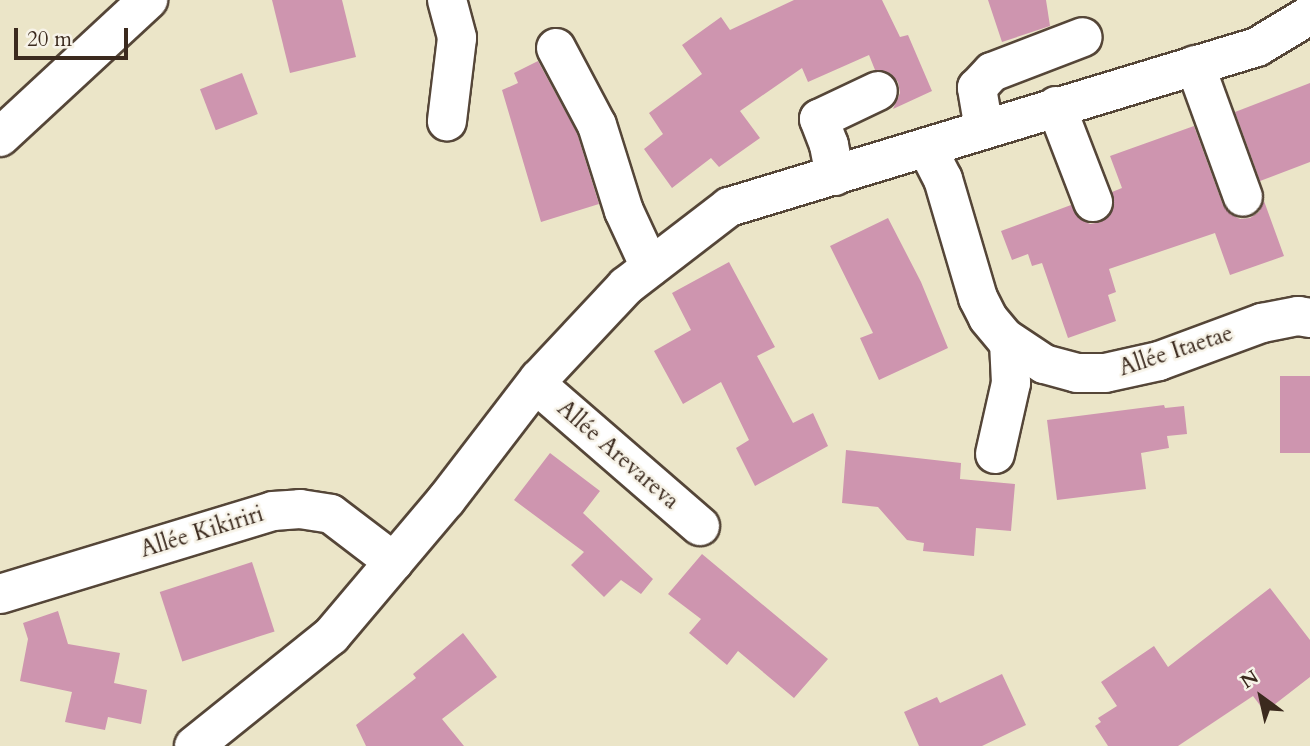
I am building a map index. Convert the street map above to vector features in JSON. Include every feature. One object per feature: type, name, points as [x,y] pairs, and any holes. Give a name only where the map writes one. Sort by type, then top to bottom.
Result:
[{"type":"main road","points":[[0,137],[148,0]]},
{"type":"main road","points":[[447,0],[457,38],[447,121]]},
{"type":"main road","points":[[194,746],[331,636],[446,500],[536,384],[626,286],[729,207],[1257,47],[1310,15]]},
{"type":"main road","points":[[984,129],[977,88],[992,72],[1083,37]]},
{"type":"main road","points":[[556,48],[597,125],[624,211],[650,267]]},
{"type":"main road","points":[[1195,65],[1243,197]]},
{"type":"main road","points":[[835,176],[830,145],[819,119],[878,91]]},
{"type":"main road","points":[[1056,106],[1093,202]]},
{"type":"main road","name":"Allée Itaetae","points":[[927,148],[943,179],[978,298],[988,318],[1009,342],[1025,354],[1050,366],[1077,373],[1105,373],[1158,361],[1262,323],[1298,316],[1310,318]]},
{"type":"main road","points":[[995,454],[1011,383],[1009,342]]},
{"type":"main road","name":"Allée Arevareva","points":[[536,384],[700,526]]},
{"type":"main road","name":"Allée Kikiriri","points":[[0,594],[273,511],[300,509],[331,514],[394,562]]},
{"type":"building","points":[[272,0],[342,0],[356,57],[290,73]]},
{"type":"building","points":[[794,0],[882,0],[900,37],[908,35],[932,91],[893,109],[900,93],[898,82],[890,73],[875,70],[869,55],[808,82],[802,68],[740,111],[760,138],[719,167],[711,158],[672,188],[644,149],[663,134],[649,113],[702,74],[682,45],[721,17],[730,30]]},
{"type":"building","points":[[988,0],[1046,0],[1050,26],[1002,42]]},
{"type":"building","points":[[538,61],[577,133],[599,204],[541,222],[502,90],[518,83],[514,73]]},
{"type":"building","points":[[242,73],[258,114],[216,130],[200,89]]},
{"type":"building","points":[[1310,83],[1310,162],[1260,181],[1235,112]]},
{"type":"building","points":[[1194,126],[1223,205],[1230,214],[1240,219],[1250,218],[1259,212],[1264,201],[1284,256],[1230,275],[1215,233],[1109,269],[1116,292],[1108,295],[1116,321],[1068,338],[1042,263],[1032,266],[1028,254],[1012,260],[1001,231],[1071,205],[1080,219],[1090,224],[1101,222],[1110,215],[1114,206],[1112,192],[1122,188],[1110,156]]},
{"type":"building","points":[[888,218],[921,282],[948,348],[879,380],[860,338],[873,333],[830,246]]},
{"type":"building","points":[[729,262],[775,347],[757,356],[793,423],[813,413],[828,446],[755,486],[736,448],[749,440],[721,382],[683,404],[654,351],[691,330],[672,293]]},
{"type":"building","points":[[1280,376],[1310,376],[1310,453],[1280,453]]},
{"type":"building","points":[[1164,405],[1165,408],[1184,406],[1187,434],[1167,436],[1169,448],[1141,453],[1146,489],[1057,500],[1047,420]]},
{"type":"building","points":[[846,450],[961,463],[960,479],[1015,484],[1011,531],[976,528],[974,556],[923,551],[924,543],[907,540],[878,507],[842,503]]},
{"type":"building","points":[[550,453],[600,491],[583,513],[653,579],[641,594],[621,580],[604,597],[571,565],[584,552],[514,500]]},
{"type":"building","points":[[702,554],[828,659],[794,698],[738,651],[727,665],[689,633],[701,619],[668,594]]},
{"type":"building","points":[[252,562],[275,631],[182,661],[160,592]]},
{"type":"building","points":[[1270,588],[1310,640],[1310,677],[1265,712],[1253,696],[1178,746],[1108,746],[1095,726],[1101,722],[1098,718],[1117,706],[1101,682],[1154,646],[1168,667]]},
{"type":"building","points":[[58,611],[68,644],[120,653],[114,683],[147,690],[141,724],[108,717],[105,730],[65,722],[72,692],[20,681],[28,639],[23,623]]},
{"type":"building","points":[[463,633],[497,677],[442,719],[464,746],[366,746],[356,725],[416,678],[413,674]]},
{"type":"building","points":[[1002,674],[1026,725],[982,746],[919,746],[904,712],[937,697],[940,703]]}]
